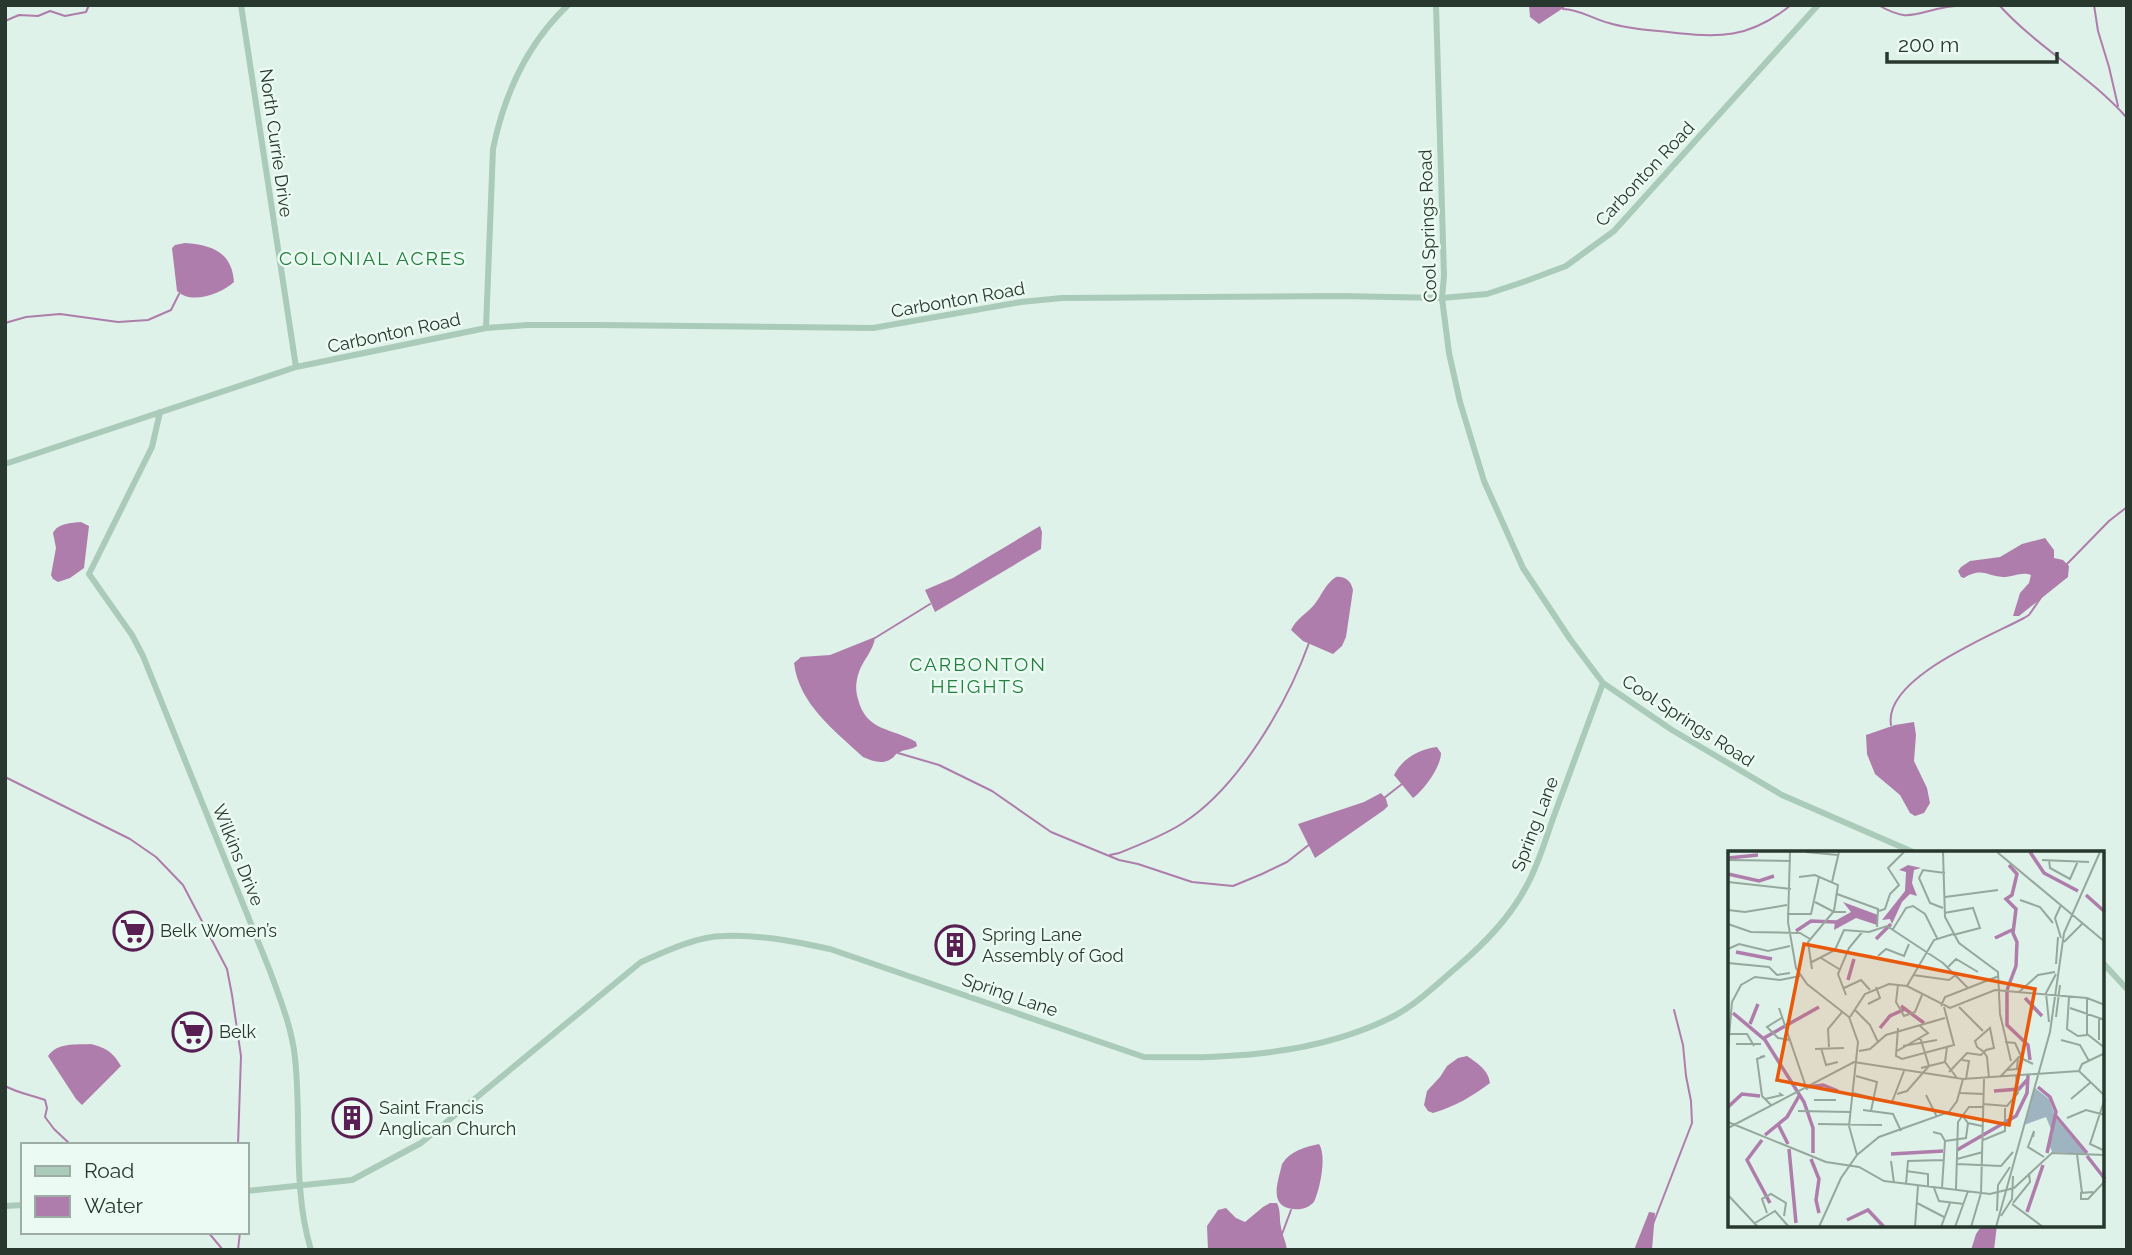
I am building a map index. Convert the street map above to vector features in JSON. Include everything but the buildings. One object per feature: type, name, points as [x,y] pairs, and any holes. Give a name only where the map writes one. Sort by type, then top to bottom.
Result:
[{"type":"street","name":"North Currie Drive","points":[[241,5],[296,367]]},
{"type":"street","points":[[486,328],[493,149],[499,122],[520,69],[539,37],[568,5]]},
{"type":"street","name":"Cool Springs Road","points":[[1436,5],[1444,276],[1442,298],[1449,352],[1460,402],[1484,481],[1523,568],[1603,683],[1672,730],[1782,795],[1911,851]]},
{"type":"street","name":"Carbonton Road","points":[[5,464],[296,367],[486,328],[598,325],[863,329],[1021,302],[1062,298],[1442,298],[1487,295],[1566,266],[1609,235],[1818,5]]},
{"type":"street","name":"Wilkins Drive","points":[[160,412],[152,447],[89,574],[144,656],[287,1019],[295,1058],[299,1187],[311,1250]]},
{"type":"street","name":"Spring Lane","points":[[248,1191],[352,1180],[421,1143],[640,962],[674,947],[721,935],[780,939],[830,949],[1144,1057],[1183,1059],[1227,1056],[1304,1047],[1350,1035],[1395,1015],[1418,1000],[1479,949],[1504,920],[1527,887],[1603,683]]},
{"type":"street","points":[[2104,964],[2127,989]]},
{"type":"water","points":[[1529,5],[1568,5],[1539,24],[1530,17]]},
{"type":"water","points":[[185,243],[219,252],[229,264],[234,282],[206,296],[190,297],[177,291],[172,248]]},
{"type":"water","points":[[81,522],[89,526],[84,568],[70,578],[58,582],[51,575],[56,548],[53,533],[61,525]]},
{"type":"water","points":[[1040,526],[1041,549],[935,612],[925,590],[953,578]]},
{"type":"water","points":[[2045,538],[2054,550],[2054,558],[2063,560],[2069,566],[2068,577],[2019,616],[2013,616],[2020,593],[2029,583],[2031,575],[2003,577],[1980,573],[1964,578],[1958,571],[1970,561],[2000,557],[2022,544]]},
{"type":"water","points":[[1336,577],[1347,580],[1353,590],[1346,637],[1342,646],[1333,654],[1303,641],[1291,630]]},
{"type":"water","points":[[875,637],[857,679],[856,692],[862,710],[867,718],[881,728],[907,737],[916,742],[917,746],[881,762],[863,757],[810,704],[797,678],[794,663],[801,657],[830,655]]},
{"type":"water","points":[[1914,722],[1914,761],[1927,788],[1930,803],[1924,813],[1915,816],[1910,813],[1900,795],[1875,774],[1867,754],[1866,735]]},
{"type":"water","points":[[1437,747],[1441,753],[1438,765],[1427,784],[1413,798],[1394,775],[1412,756]]},
{"type":"water","points":[[1381,793],[1388,806],[1384,810],[1315,858],[1298,824],[1364,802]]},
{"type":"water","points":[[91,1044],[109,1051],[121,1066],[82,1105],[48,1056],[62,1046]]},
{"type":"water","points":[[1467,1056],[1484,1070],[1490,1083],[1456,1104],[1433,1113],[1428,1111],[1424,1105],[1427,1091],[1447,1066],[1458,1058]]},
{"type":"water","points":[[1319,1144],[1323,1164],[1314,1202],[1302,1209],[1285,1207],[1277,1198],[1282,1164],[1303,1148]]},
{"type":"water","points":[[1270,1203],[1277,1203],[1287,1250],[1208,1250],[1207,1226],[1218,1210],[1226,1208],[1236,1218],[1245,1222]]},
{"type":"water","points":[[1649,1212],[1655,1213],[1652,1250],[1634,1250]]},
{"type":"water","points":[[1981,1227],[1997,1227],[1994,1250],[1971,1250]]},
{"type":"waterway","points":[[5,21],[19,15],[38,16],[50,11],[65,16],[86,12],[89,5]]},
{"type":"waterway","points":[[1562,5],[1563,9],[1623,27],[1703,35],[1733,34],[1747,30],[1776,16],[1791,5]]},
{"type":"waterway","points":[[1878,5],[1901,15],[1952,7],[1999,6]]},
{"type":"waterway","points":[[1999,5],[2127,118]]},
{"type":"waterway","points":[[2094,5],[2098,31],[2118,106]]},
{"type":"waterway","points":[[5,323],[26,317],[60,314],[118,322],[148,320],[171,310],[179,294]]},
{"type":"waterway","points":[[2067,564],[2109,521],[2127,507]]},
{"type":"waterway","points":[[1891,725],[1893,708],[1904,691],[1921,675],[1965,647],[2029,615],[2042,596]]},
{"type":"waterway","points":[[875,638],[930,604]]},
{"type":"waterway","points":[[1110,855],[1175,828],[1203,808],[1223,789],[1274,718],[1309,643]]},
{"type":"waterway","points":[[898,753],[939,765],[992,791],[1051,832],[1119,860],[1192,882],[1233,886],[1287,862],[1310,844]]},
{"type":"waterway","points":[[5,777],[130,839],[156,857],[183,885],[227,969],[241,1056],[238,1143]]},
{"type":"waterway","points":[[1384,798],[1402,784]]},
{"type":"waterway","points":[[1653,1224],[1692,1123],[1683,1045],[1674,1010]]},
{"type":"waterway","points":[[5,1086],[45,1100],[45,1117],[69,1143]]},
{"type":"waterway","points":[[1282,1234],[1291,1210]]},
{"type":"waterway","points":[[210,1234],[223,1250]]},
{"type":"waterway","points":[[238,1250],[240,1234]]},
{"type":"place","name":"Belk Women’s","points":[[133,931]]},
{"type":"place","name":"Spring Lane Assembly of God","points":[[955,945]]},
{"type":"place","name":"Belk","points":[[192,1032]]},
{"type":"place","name":"Saint Francis Anglican Church","points":[[352,1118]]},
{"type":"district","name":"COLONIAL ACRES","points":[[373,258]]},
{"type":"district","name":"CARBONTON HEIGHTS","points":[[978,675]]}]
